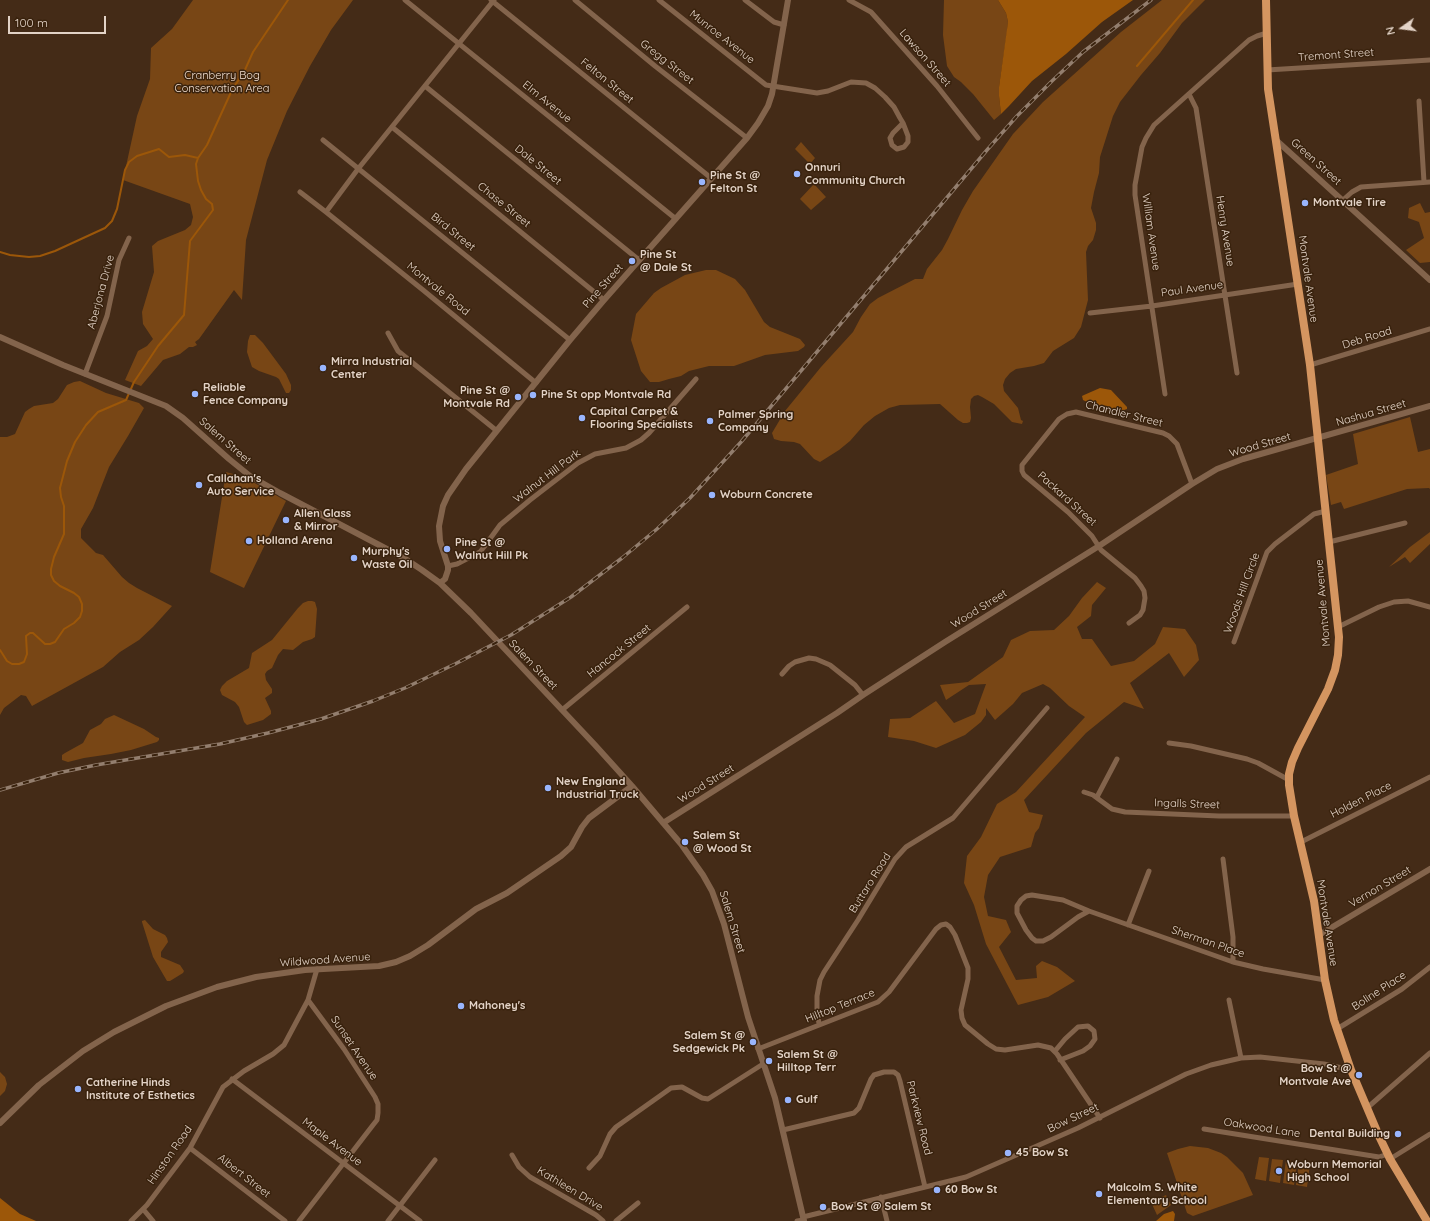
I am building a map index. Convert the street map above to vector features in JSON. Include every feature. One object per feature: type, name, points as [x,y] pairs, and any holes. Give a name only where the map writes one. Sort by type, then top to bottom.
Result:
[{"type":"main road","name":"Montvale Avenue","points":[[1266,0],[1268,94],[1310,365],[1338,627],[1339,650],[1335,670],[1326,692],[1298,748],[1290,769],[1289,780],[1294,816],[1314,901],[1325,980],[1331,1010],[1351,1070],[1367,1108],[1389,1156],[1427,1221]]},
{"type":"street","name":"Elm Avenue","points":[[405,0],[676,219]]},
{"type":"street","name":"Gregg Street","points":[[575,0],[650,62],[747,138]]},
{"type":"street","name":"Munroe Avenue","points":[[659,0],[765,84],[774,87]]},
{"type":"street","points":[[745,0],[774,22],[784,25]]},
{"type":"street","name":"Pine Street","points":[[448,566],[439,531],[443,506],[454,485],[570,340],[747,138],[764,112],[770,101],[774,87],[788,0]]},
{"type":"street","name":"Lawson Street","points":[[849,0],[871,12],[937,86],[978,138]]},
{"type":"street","points":[[326,212],[358,168],[492,1]]},
{"type":"street","name":"Felton Street","points":[[492,1],[711,178]]},
{"type":"street","name":"William Avenue","points":[[1165,394],[1135,195],[1141,152],[1152,127],[1249,40],[1267,33]]},
{"type":"street","name":"Tremont Street","points":[[1267,70],[1430,60]]},
{"type":"street","points":[[774,87],[817,93],[851,82],[869,84],[875,88],[897,111],[908,136],[908,142],[904,147],[898,149],[892,145],[890,138],[902,123]]},
{"type":"street","name":"Dale Street","points":[[425,86],[639,260]]},
{"type":"street","name":"Henry Avenue","points":[[1189,94],[1196,106],[1237,373]]},
{"type":"street","points":[[1343,200],[1352,192],[1361,187],[1427,182],[1419,101]]},
{"type":"street","name":"Chase Street","points":[[392,127],[604,300]]},
{"type":"street","name":"Bird Street","points":[[323,140],[570,340]]},
{"type":"street","name":"Green Street","points":[[1276,140],[1430,280]]},
{"type":"street","name":"Montvale Road","points":[[300,192],[423,290],[536,383]]},
{"type":"street","name":"Aberjona Drive","points":[[85,374],[107,316],[119,260],[129,238]]},
{"type":"street","name":"Paul Avenue","points":[[1090,313],[1152,306],[1298,284]]},
{"type":"street","name":"Deb Road","points":[[1310,365],[1430,329]]},
{"type":"street","points":[[388,333],[398,351],[497,431]]},
{"type":"street","name":"Salem Street","points":[[1,339],[85,374],[161,403],[171,409],[238,467],[260,482],[404,558],[440,583],[562,710],[632,786],[699,870],[714,897],[724,924],[738,984],[775,1098],[802,1220]]},
{"type":"street","name":"Walnut Hill Park","points":[[448,566],[457,564],[480,552],[500,525],[578,463],[592,455],[626,448],[642,440],[696,379]]},
{"type":"street","name":"Nashua Street","points":[[1318,438],[1430,406]]},
{"type":"street","name":"Chandler Street","points":[[1021,468],[1022,464],[1059,419],[1067,414],[1076,412],[1163,433],[1169,436],[1177,444],[1192,484]]},
{"type":"street","name":"Wood Street","points":[[663,823],[1099,546],[1192,484],[1230,463],[1318,438]]},
{"type":"street","name":"Packard Street","points":[[1021,468],[1024,474],[1068,512],[1092,536],[1101,550],[1135,578],[1144,591],[1144,610],[1140,615],[1128,622]]},
{"type":"street","name":"Woods Hill Circle","points":[[1234,642],[1267,552],[1314,514],[1326,511]]},
{"type":"street","points":[[1329,542],[1405,524]]},
{"type":"street","points":[[440,583],[444,579],[448,566]]},
{"type":"street","points":[[1338,627],[1379,607],[1394,602],[1408,601],[1430,608]]},
{"type":"street","name":"Hancock Street","points":[[562,710],[688,606]]},
{"type":"street","points":[[782,674],[795,662],[809,658],[816,659],[830,665],[855,685],[863,695]]},
{"type":"street","name":"Buttaro Road","points":[[820,1024],[817,1016],[816,996],[820,980],[895,859],[906,847],[953,818],[1047,708]]},
{"type":"street","points":[[1169,743],[1196,747],[1247,759],[1289,780]]},
{"type":"street","points":[[1097,797],[1117,759]]},
{"type":"street","name":"Holden Place","points":[[1301,842],[1430,777]]},
{"type":"street","name":"Wildwood Avenue","points":[[0,1123],[34,1089],[66,1063],[103,1038],[142,1016],[189,996],[236,982],[276,974],[317,969],[379,966],[396,962],[414,954],[476,909],[507,894],[565,853],[571,847],[582,827],[589,818],[632,786]]},
{"type":"street","name":"Ingalls Street","points":[[1084,792],[1097,797],[1109,807],[1125,812],[1219,816],[1294,816]]},
{"type":"street","points":[[1223,859],[1233,937],[1233,962]]},
{"type":"street","name":"Vernon Street","points":[[1319,935],[1430,869]]},
{"type":"street","points":[[1128,925],[1149,872]]},
{"type":"street","name":"Sherman Place","points":[[1088,911],[1051,937],[1039,942],[1035,941],[1029,935],[1017,913],[1019,903],[1024,897],[1032,895],[1063,900],[1088,911],[1233,962],[1325,980]]},
{"type":"street","name":"Hilltop Terrace","points":[[758,1049],[870,1006],[884,998],[927,940],[939,926],[944,924],[953,930],[964,954],[968,968],[968,979],[961,1010],[965,1025],[988,1044],[996,1048],[1007,1050],[1038,1045],[1055,1051]]},
{"type":"street","name":"Boline Place","points":[[1337,1029],[1402,989],[1430,967]]},
{"type":"street","name":"Hinston Road","points":[[131,1221],[143,1209],[190,1148],[221,1090],[232,1079],[282,1046],[308,1000],[317,969]]},
{"type":"street","name":"Sunset Avenue","points":[[308,1000],[331,1030],[376,1098],[379,1110],[377,1120],[344,1163]]},
{"type":"street","points":[[1229,1000],[1241,1058]]},
{"type":"street","points":[[1060,1060],[1083,1051],[1090,1046],[1095,1038],[1094,1031],[1088,1026],[1078,1027],[1065,1038],[1055,1051],[1060,1060],[1100,1118]]},
{"type":"street","points":[[1367,1108],[1430,1053]]},
{"type":"street","name":"Bow Street","points":[[802,1220],[881,1197],[969,1176],[1100,1118],[1190,1072],[1215,1064],[1241,1058],[1266,1058],[1324,1064],[1351,1070]]},
{"type":"street","points":[[589,1168],[600,1156],[608,1138],[616,1127],[668,1090],[675,1087],[682,1087],[702,1098],[708,1099],[763,1064]]},
{"type":"street","name":"Parkview Road","points":[[783,1130],[854,1113],[859,1108],[873,1076],[882,1072],[894,1072],[897,1074],[900,1081],[925,1187]]},
{"type":"street","name":"Maple Avenue","points":[[232,1079],[420,1221]]},
{"type":"street","name":"Oakwood Lane","points":[[1204,1129],[1378,1157],[1389,1156]]},
{"type":"street","points":[[1389,1156],[1430,1134]]},
{"type":"street","name":"Albert Street","points":[[190,1148],[285,1221]]},
{"type":"street","name":"Kathleen Drive","points":[[512,1155],[520,1167],[530,1177],[596,1215],[603,1221]]},
{"type":"street","points":[[388,1221],[435,1160]]},
{"type":"street","points":[[298,1221],[344,1163]]},
{"type":"street","points":[[881,1197],[887,1221]]},
{"type":"street","points":[[616,1221],[638,1203]]},
{"type":"street","points":[[143,1209],[153,1221]]},
{"type":"green space","name":"Cranberry Bog Conservation Area","points":[[193,0],[353,0],[331,30],[310,66],[287,111],[267,160],[246,240],[242,300],[234,290],[199,339],[195,342],[197,345],[189,347],[180,354],[163,360],[141,386],[125,380],[138,351],[147,346],[153,339],[143,324],[142,312],[154,272],[152,246],[158,241],[185,230],[191,225],[193,217],[190,204],[123,180],[137,116],[150,79],[151,48],[172,29]]},
{"type":"green space","points":[[944,0],[998,0],[1006,13],[1008,22],[1007,33],[999,87],[1001,114],[994,120],[973,94],[954,77],[947,66],[943,35]]},
{"type":"green space","points":[[1162,0],[1205,0],[1182,23],[1160,53],[1120,102],[1113,116],[1100,157],[1099,173],[1091,208],[1096,223],[1096,230],[1093,240],[1088,246],[1086,252],[1088,300],[1081,327],[1074,338],[1053,351],[1044,363],[1016,369],[1005,379],[1003,385],[1004,391],[1018,408],[1021,420],[1023,421],[1022,424],[1012,422],[994,404],[978,395],[971,399],[971,418],[970,422],[967,423],[963,423],[958,420],[940,404],[900,405],[889,408],[875,416],[864,425],[850,441],[820,462],[814,459],[800,444],[774,439],[772,433],[785,411],[821,367],[853,332],[870,304],[878,298],[915,279],[923,279],[927,269],[942,250],[973,191],[1013,134],[1043,102],[1121,32]]},
{"type":"green space","points":[[801,142],[815,158],[810,164],[795,149]]},
{"type":"green space","points":[[814,184],[826,197],[811,210],[800,199]]},
{"type":"green space","points":[[1420,203],[1425,213],[1430,212],[1430,262],[1420,263],[1406,250],[1424,238],[1419,222],[1408,218],[1409,208]]},
{"type":"green space","points":[[706,270],[716,270],[735,279],[745,290],[764,322],[770,327],[800,339],[805,345],[804,347],[798,351],[765,355],[734,366],[709,366],[689,371],[681,376],[659,382],[650,382],[641,371],[631,340],[636,314],[654,293],[661,288],[685,275]]},
{"type":"green space","points":[[250,335],[255,335],[263,343],[286,374],[291,385],[291,390],[289,393],[286,393],[279,379],[252,367],[247,352]]},
{"type":"green space","points":[[80,381],[106,393],[139,403],[144,408],[109,467],[93,508],[81,529],[81,538],[96,553],[103,555],[129,583],[172,606],[139,640],[120,652],[103,667],[32,706],[26,696],[21,695],[4,708],[0,715],[0,437],[7,437],[15,434],[25,412],[29,409],[34,406],[53,403],[58,399],[67,385]]},
{"type":"green space","points":[[1410,417],[1418,452],[1430,449],[1430,489],[1407,489],[1344,509],[1341,502],[1331,505],[1326,475],[1358,464],[1353,434]]},
{"type":"green space","points":[[226,472],[244,477],[286,501],[244,588],[210,572]]},
{"type":"green space","points":[[1430,532],[1430,544],[1410,563],[1405,557],[1389,567],[1410,547]]},
{"type":"green space","points":[[1097,582],[1106,588],[1092,605],[1091,616],[1077,627],[1082,639],[1092,639],[1111,666],[1134,661],[1155,644],[1163,627],[1185,629],[1196,645],[1199,660],[1184,677],[1169,653],[1130,683],[1144,709],[1124,702],[1086,733],[1024,800],[1029,812],[1043,815],[1039,828],[1035,833],[1031,847],[1000,857],[988,875],[984,897],[988,916],[1006,920],[1011,932],[999,947],[1016,980],[1037,978],[1036,966],[1042,961],[1057,967],[1075,981],[1048,997],[1018,1005],[986,944],[974,905],[964,883],[967,856],[981,837],[997,804],[1016,792],[1085,717],[1069,706],[1050,688],[1043,684],[1022,693],[1013,704],[995,720],[986,708],[986,715],[981,722],[965,735],[936,748],[914,741],[888,737],[890,719],[910,718],[936,701],[954,723],[975,714],[986,684],[969,685],[946,700],[940,685],[968,682],[1003,657],[1011,640],[1030,631],[1054,630],[1069,616],[1082,598]]},
{"type":"green space","points":[[308,601],[315,602],[317,609],[315,637],[303,642],[293,650],[283,649],[278,655],[272,668],[265,674],[266,680],[272,689],[272,693],[265,698],[271,714],[263,720],[247,725],[244,722],[239,707],[235,702],[222,695],[220,690],[227,681],[249,668],[252,653],[272,640],[298,608],[303,603]]},
{"type":"green space","points":[[114,715],[144,729],[159,738],[159,740],[157,742],[131,750],[68,762],[62,760],[62,755],[83,743],[90,730],[101,724],[105,719]]},
{"type":"green space","points":[[145,920],[153,929],[165,935],[167,938],[168,942],[161,952],[161,957],[180,965],[184,971],[170,981],[167,981],[153,957],[142,922]]},
{"type":"green space","points":[[0,1072],[5,1077],[7,1084],[5,1091],[0,1096]]},
{"type":"green space","points":[[1190,1146],[1208,1148],[1227,1157],[1243,1173],[1253,1195],[1193,1216],[1187,1213],[1167,1153]]},
{"type":"green space","points":[[1259,1157],[1269,1158],[1266,1181],[1255,1179]]},
{"type":"green space","points":[[1272,1159],[1283,1160],[1280,1183],[1269,1181]]},
{"type":"green space","points":[[1286,1160],[1297,1162],[1294,1185],[1283,1183]]},
{"type":"green space","points":[[1299,1162],[1310,1164],[1307,1187],[1296,1185]]},
{"type":"green space","points":[[1166,1195],[1171,1205],[1157,1215],[1151,1202]]},
{"type":"shaded area","points":[[998,0],[1133,0],[1102,22],[1066,54],[1032,81],[1001,114],[999,87],[1008,22],[1006,13]]},
{"type":"shaded area","points":[[1100,388],[1111,390],[1127,407],[1127,409],[1121,411],[1083,400],[1082,396]]},
{"type":"shaded area","points":[[0,1198],[20,1214],[36,1221],[0,1221]]},
{"type":"shaded area","points":[[1173,1211],[1175,1214],[1174,1221],[1156,1221],[1164,1214]]},
{"type":"waterway","points":[[0,650],[7,661],[12,664],[24,662],[27,654],[26,636],[33,633],[45,644],[50,644],[55,642],[64,629],[80,617],[82,604],[79,597],[60,586],[54,581],[51,575],[54,557],[64,534],[64,506],[60,488],[67,461],[75,442],[86,425],[98,412],[126,400],[134,382],[158,346],[184,315],[190,241],[213,210],[212,204],[206,199],[201,190],[198,181],[196,164],[198,158],[207,145],[232,90],[244,72],[253,52],[288,0]]},
{"type":"waterway","points":[[1137,66],[1193,0]]},
{"type":"waterway","points":[[0,252],[10,255],[29,257],[40,256],[55,251],[105,228],[112,221],[117,209],[125,170],[129,162],[137,156],[159,149],[169,157],[185,155],[198,158]]},
{"type":"railway","points":[[0,790],[58,773],[220,744],[321,719],[405,688],[455,664],[511,635],[571,597],[657,529],[690,498],[741,442],[1017,116],[1083,52],[1151,0]]},
{"type":"place","name":"Onnuri Community Church","points":[[797,174]]},
{"type":"place","name":"Pine St @ Felton St","points":[[702,182]]},
{"type":"place","name":"Montvale Tire","points":[[1305,203]]},
{"type":"place","name":"Pine St @ Dale St","points":[[632,261]]},
{"type":"place","name":"Mirra Industrial Center","points":[[323,368]]},
{"type":"place","name":"Reliable Fence Company","points":[[195,394]]},
{"type":"place","name":"Pine St opp Montvale Rd","points":[[533,395]]},
{"type":"place","name":"Pine St @ Montvale Rd","points":[[518,397]]},
{"type":"place","name":"Capital Carpet & Flooring Specialists","points":[[582,418]]},
{"type":"place","name":"Palmer Spring Company","points":[[710,421]]},
{"type":"place","name":"Callahan's Auto Service","points":[[199,485]]},
{"type":"place","name":"Woburn Concrete","points":[[712,495]]},
{"type":"place","name":"Allen Glass & Mirror","points":[[286,520]]},
{"type":"place","name":"Holland Arena","points":[[249,541]]},
{"type":"place","name":"Pine St @ Walnut Hill Pk","points":[[447,549]]},
{"type":"place","name":"Murphy's Waste Oil","points":[[354,558]]},
{"type":"place","name":"New England Industrial Truck","points":[[548,788]]},
{"type":"place","name":"Salem St @ Wood St","points":[[685,842]]},
{"type":"place","name":"Mahoney's","points":[[461,1006]]},
{"type":"place","name":"Salem St @ Sedgewick Pk","points":[[753,1042]]},
{"type":"place","name":"Salem St @ Hilltop Terr","points":[[769,1061]]},
{"type":"place","name":"Bow St @ Montvale Ave","points":[[1359,1075]]},
{"type":"place","name":"Catherine Hinds Institute of Esthetics","points":[[78,1089]]},
{"type":"place","name":"Gulf","points":[[788,1100]]},
{"type":"place","name":"Dental Building","points":[[1398,1134]]},
{"type":"place","name":"45 Bow St","points":[[1008,1153]]},
{"type":"place","name":"Woburn Memorial High School","points":[[1279,1171]]},
{"type":"place","name":"60 Bow St","points":[[937,1190]]},
{"type":"place","name":"Malcolm S. White Elementary School","points":[[1099,1194]]},
{"type":"place","name":"Bow St @ Salem St","points":[[823,1207]]}]
